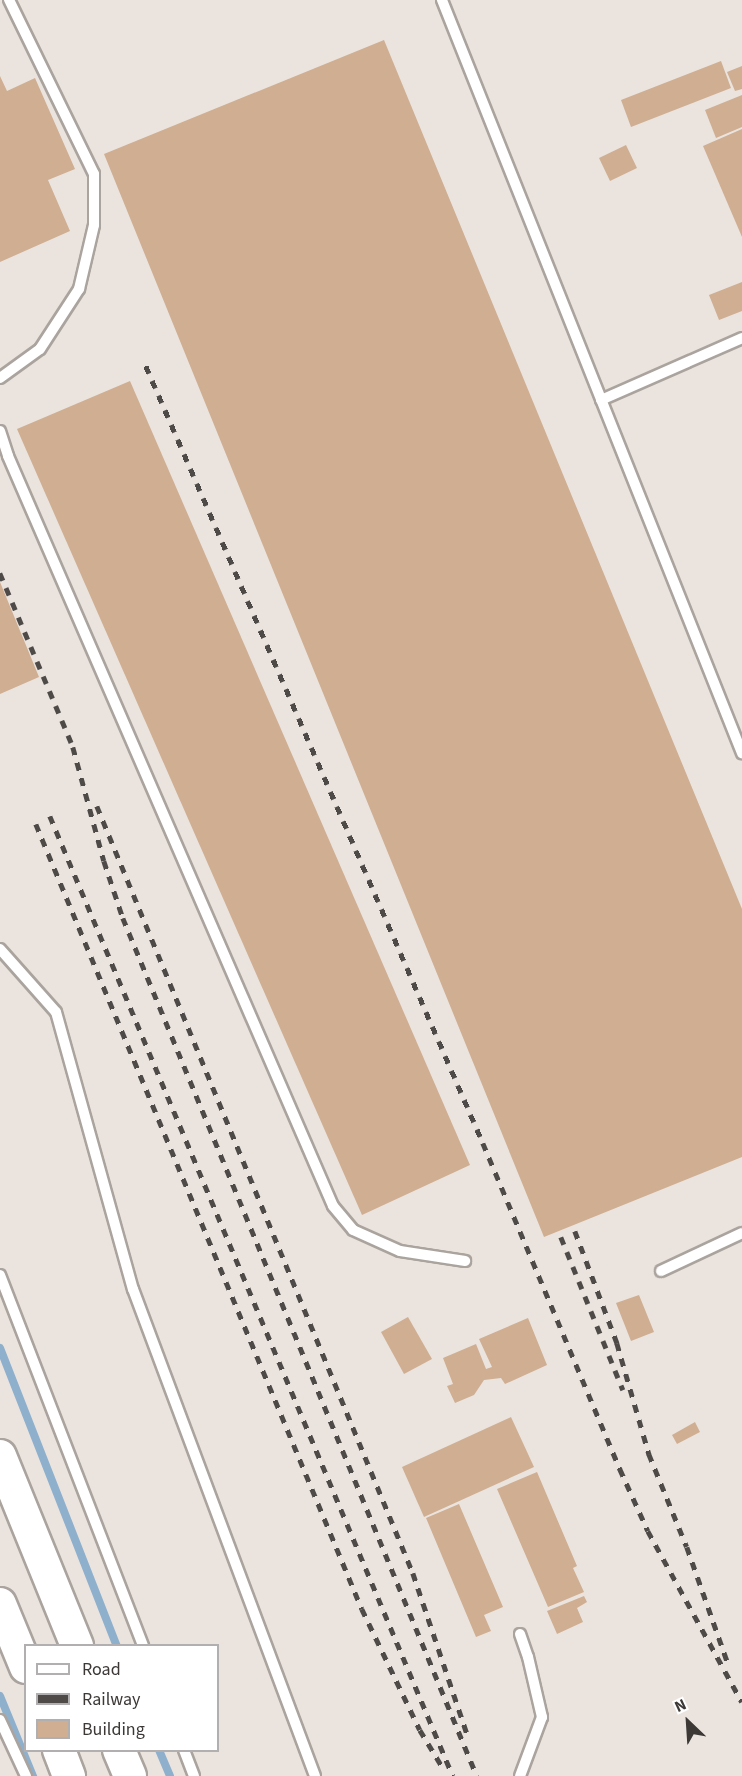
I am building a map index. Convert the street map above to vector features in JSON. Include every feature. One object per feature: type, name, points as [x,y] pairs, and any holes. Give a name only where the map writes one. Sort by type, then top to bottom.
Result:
[{"type":"main road","points":[[0,1456],[76,1644]]},
{"type":"main road","points":[[0,1604],[6,1633],[24,1664]]},
{"type":"main road","points":[[60,1752],[69,1776]]},
{"type":"main road","points":[[120,1752],[129,1776]]},
{"type":"lane","points":[[0,378],[40,349],[79,289],[94,225],[94,174],[9,0]]},
{"type":"lane","points":[[442,0],[742,753]]},
{"type":"lane","points":[[602,400],[742,338]]},
{"type":"lane","points":[[0,431],[8,456],[333,1206],[353,1230],[400,1251],[465,1261]]},
{"type":"lane","points":[[0,949],[56,1012],[133,1289],[315,1776]]},
{"type":"lane","points":[[661,1271],[742,1233]]},
{"type":"lane","points":[[0,1275],[142,1644]]},
{"type":"lane","points":[[520,1634],[528,1657],[542,1717],[520,1776]]},
{"type":"lane","points":[[0,1720],[26,1776]]},
{"type":"lane","points":[[185,1752],[194,1776]]},
{"type":"building","points":[[384,40],[742,909],[742,1157],[544,1237],[104,154]]},
{"type":"building","points":[[721,61],[731,88],[631,127],[621,100]]},
{"type":"building","points":[[742,66],[742,89],[735,91],[727,72]]},
{"type":"building","points":[[0,76],[7,91],[35,78],[75,169],[48,180],[70,231],[0,262]]},
{"type":"building","points":[[742,95],[742,127],[716,138],[705,110]]},
{"type":"building","points":[[742,129],[742,237],[703,146]]},
{"type":"building","points":[[626,145],[637,168],[610,181],[599,158]]},
{"type":"building","points":[[742,282],[742,311],[719,320],[709,295]]},
{"type":"building","points":[[130,381],[470,1165],[362,1215],[17,429]]},
{"type":"building","points":[[0,582],[39,677],[0,694]]},
{"type":"building","points":[[639,1295],[654,1332],[631,1341],[616,1303]]},
{"type":"building","points":[[408,1317],[432,1359],[404,1374],[381,1332]]},
{"type":"building","points":[[528,1318],[547,1365],[505,1384],[501,1378],[484,1380],[474,1395],[455,1403],[447,1386],[453,1384],[443,1358],[476,1344],[486,1369],[492,1367],[479,1339]]},
{"type":"building","points":[[511,1417],[534,1467],[424,1517],[402,1467]]},
{"type":"building","points":[[695,1422],[700,1432],[677,1444],[672,1435]]},
{"type":"building","points":[[537,1472],[577,1566],[573,1568],[584,1592],[548,1607],[497,1489]]},
{"type":"building","points":[[459,1504],[503,1607],[484,1615],[491,1631],[476,1637],[426,1518]]},
{"type":"building","points":[[584,1596],[587,1602],[577,1608],[583,1622],[557,1634],[547,1611]]},
{"type":"waterway","points":[[0,1348],[116,1644]]},
{"type":"waterway","points":[[0,1696],[33,1776]]},
{"type":"waterway","points":[[160,1752],[170,1776]]},
{"type":"railway","points":[[146,366],[483,1143],[620,1469],[648,1531],[742,1702]]},
{"type":"railway","points":[[0,573],[73,747],[104,861],[123,918],[477,1776]]},
{"type":"railway","points":[[97,806],[413,1573],[468,1736]]},
{"type":"railway","points":[[50,816],[453,1776]]},
{"type":"railway","points":[[36,824],[362,1609],[420,1730],[443,1768]]},
{"type":"railway","points":[[575,1231],[617,1343],[649,1454],[687,1547],[729,1666]]},
{"type":"railway","points":[[561,1237],[623,1390]]}]
